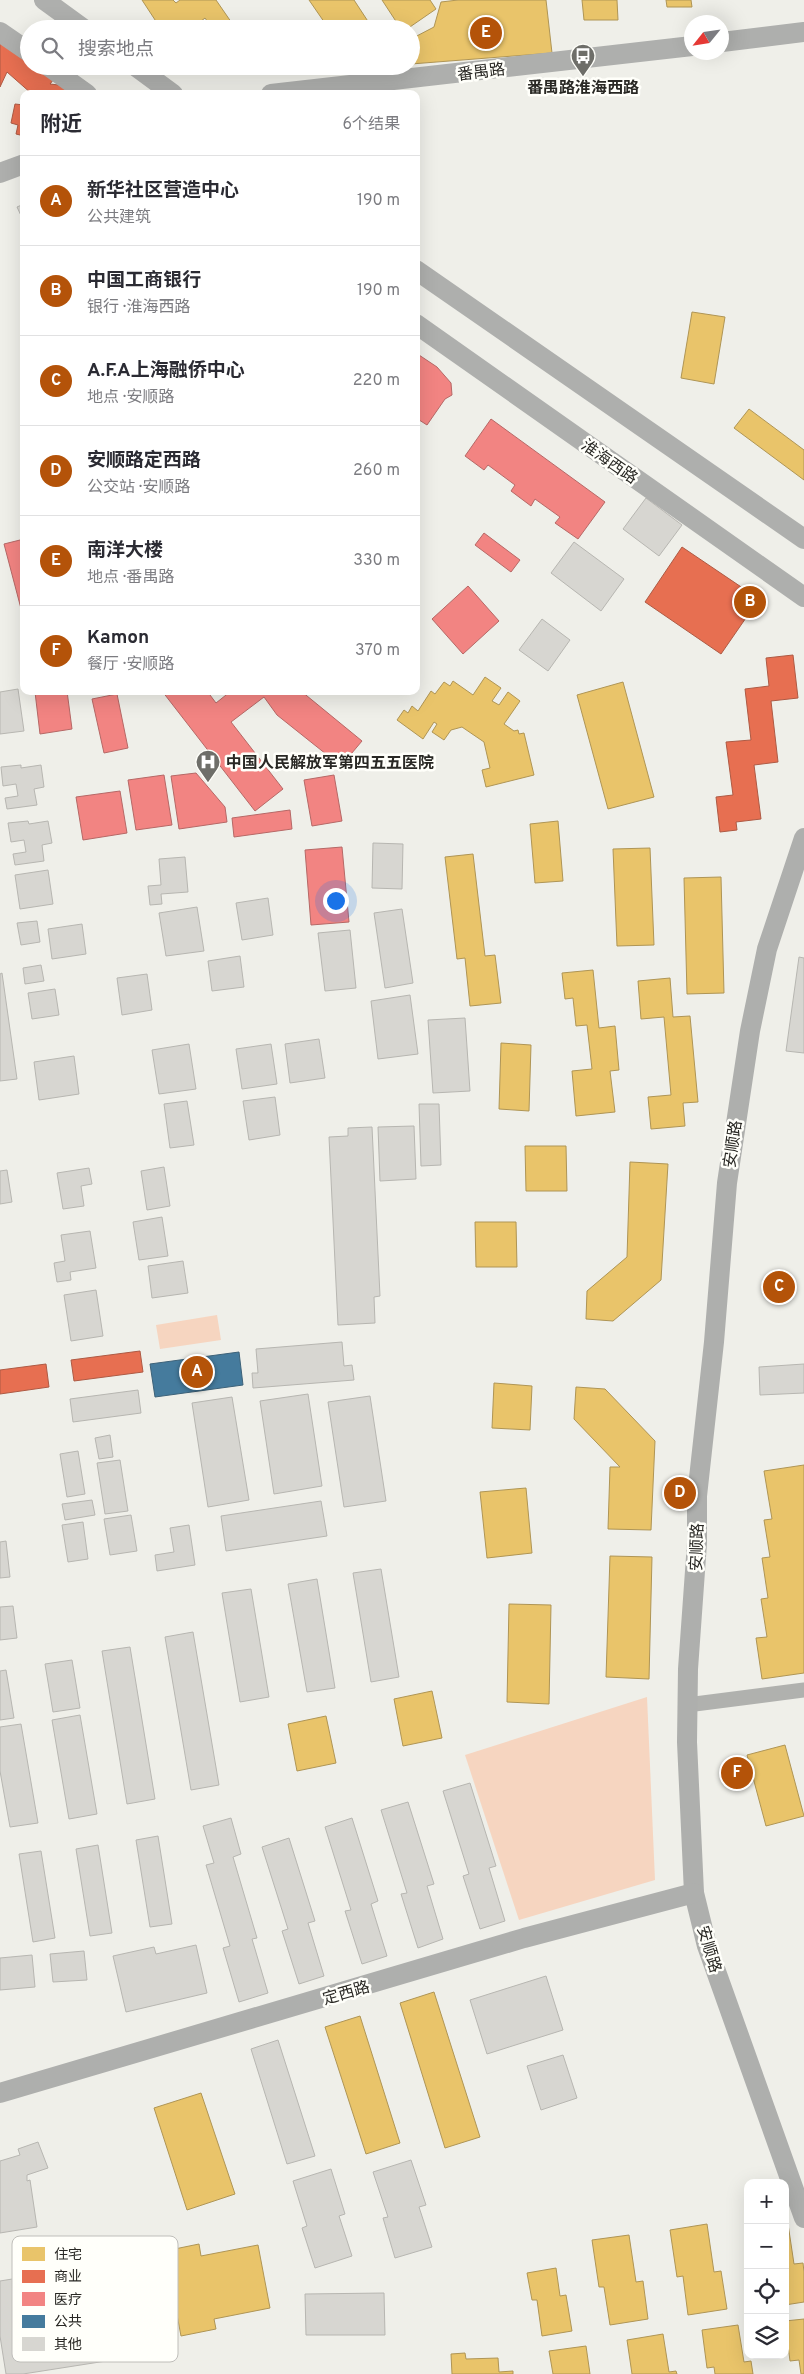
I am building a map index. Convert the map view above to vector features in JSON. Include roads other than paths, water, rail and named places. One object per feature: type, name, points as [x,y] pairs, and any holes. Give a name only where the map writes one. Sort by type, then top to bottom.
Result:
[{"type":"street","points":[[44,0],[72,20]]},
{"type":"street","points":[[0,32],[20,46]]},
{"type":"street","points":[[729,41],[804,32]]},
{"type":"street","name":"番禺路","points":[[306,90],[684,47]]},
{"type":"street","points":[[61,75],[81,90]]},
{"type":"street","points":[[148,75],[168,90]]},
{"type":"street","points":[[0,173],[20,166]]},
{"type":"street","points":[[420,273],[804,539]]},
{"type":"street","name":"淮海西路","points":[[420,327],[804,597]]},
{"type":"street","name":"安顺路","points":[[804,838],[767,949],[735,1121],[727,1184],[714,1342],[697,1496],[697,1544],[687,1705],[688,1790],[694,1893],[707,1946],[804,2218]]},
{"type":"street","points":[[687,1705],[804,1690]]},
{"type":"street","name":"定西路","points":[[0,2093],[524,1938],[694,1893]]},
{"type":"place","name":"南洋大楼","points":[[486,33]]},
{"type":"place","name":"番禺路淮海西路","points":[[583,77]]},
{"type":"place","name":"中国工商银行","points":[[750,602]]},
{"type":"place","name":"中国人民解放军第四五五医院","points":[[208,783]]},
{"type":"place","name":"A.F.A上海融侨中心","points":[[779,1287]]},
{"type":"place","name":"新华社区营造中心","points":[[197,1372]]},
{"type":"place","name":"安顺路定西路","points":[[680,1493]]},
{"type":"place","name":"Kamon","points":[[737,1773]]}]
